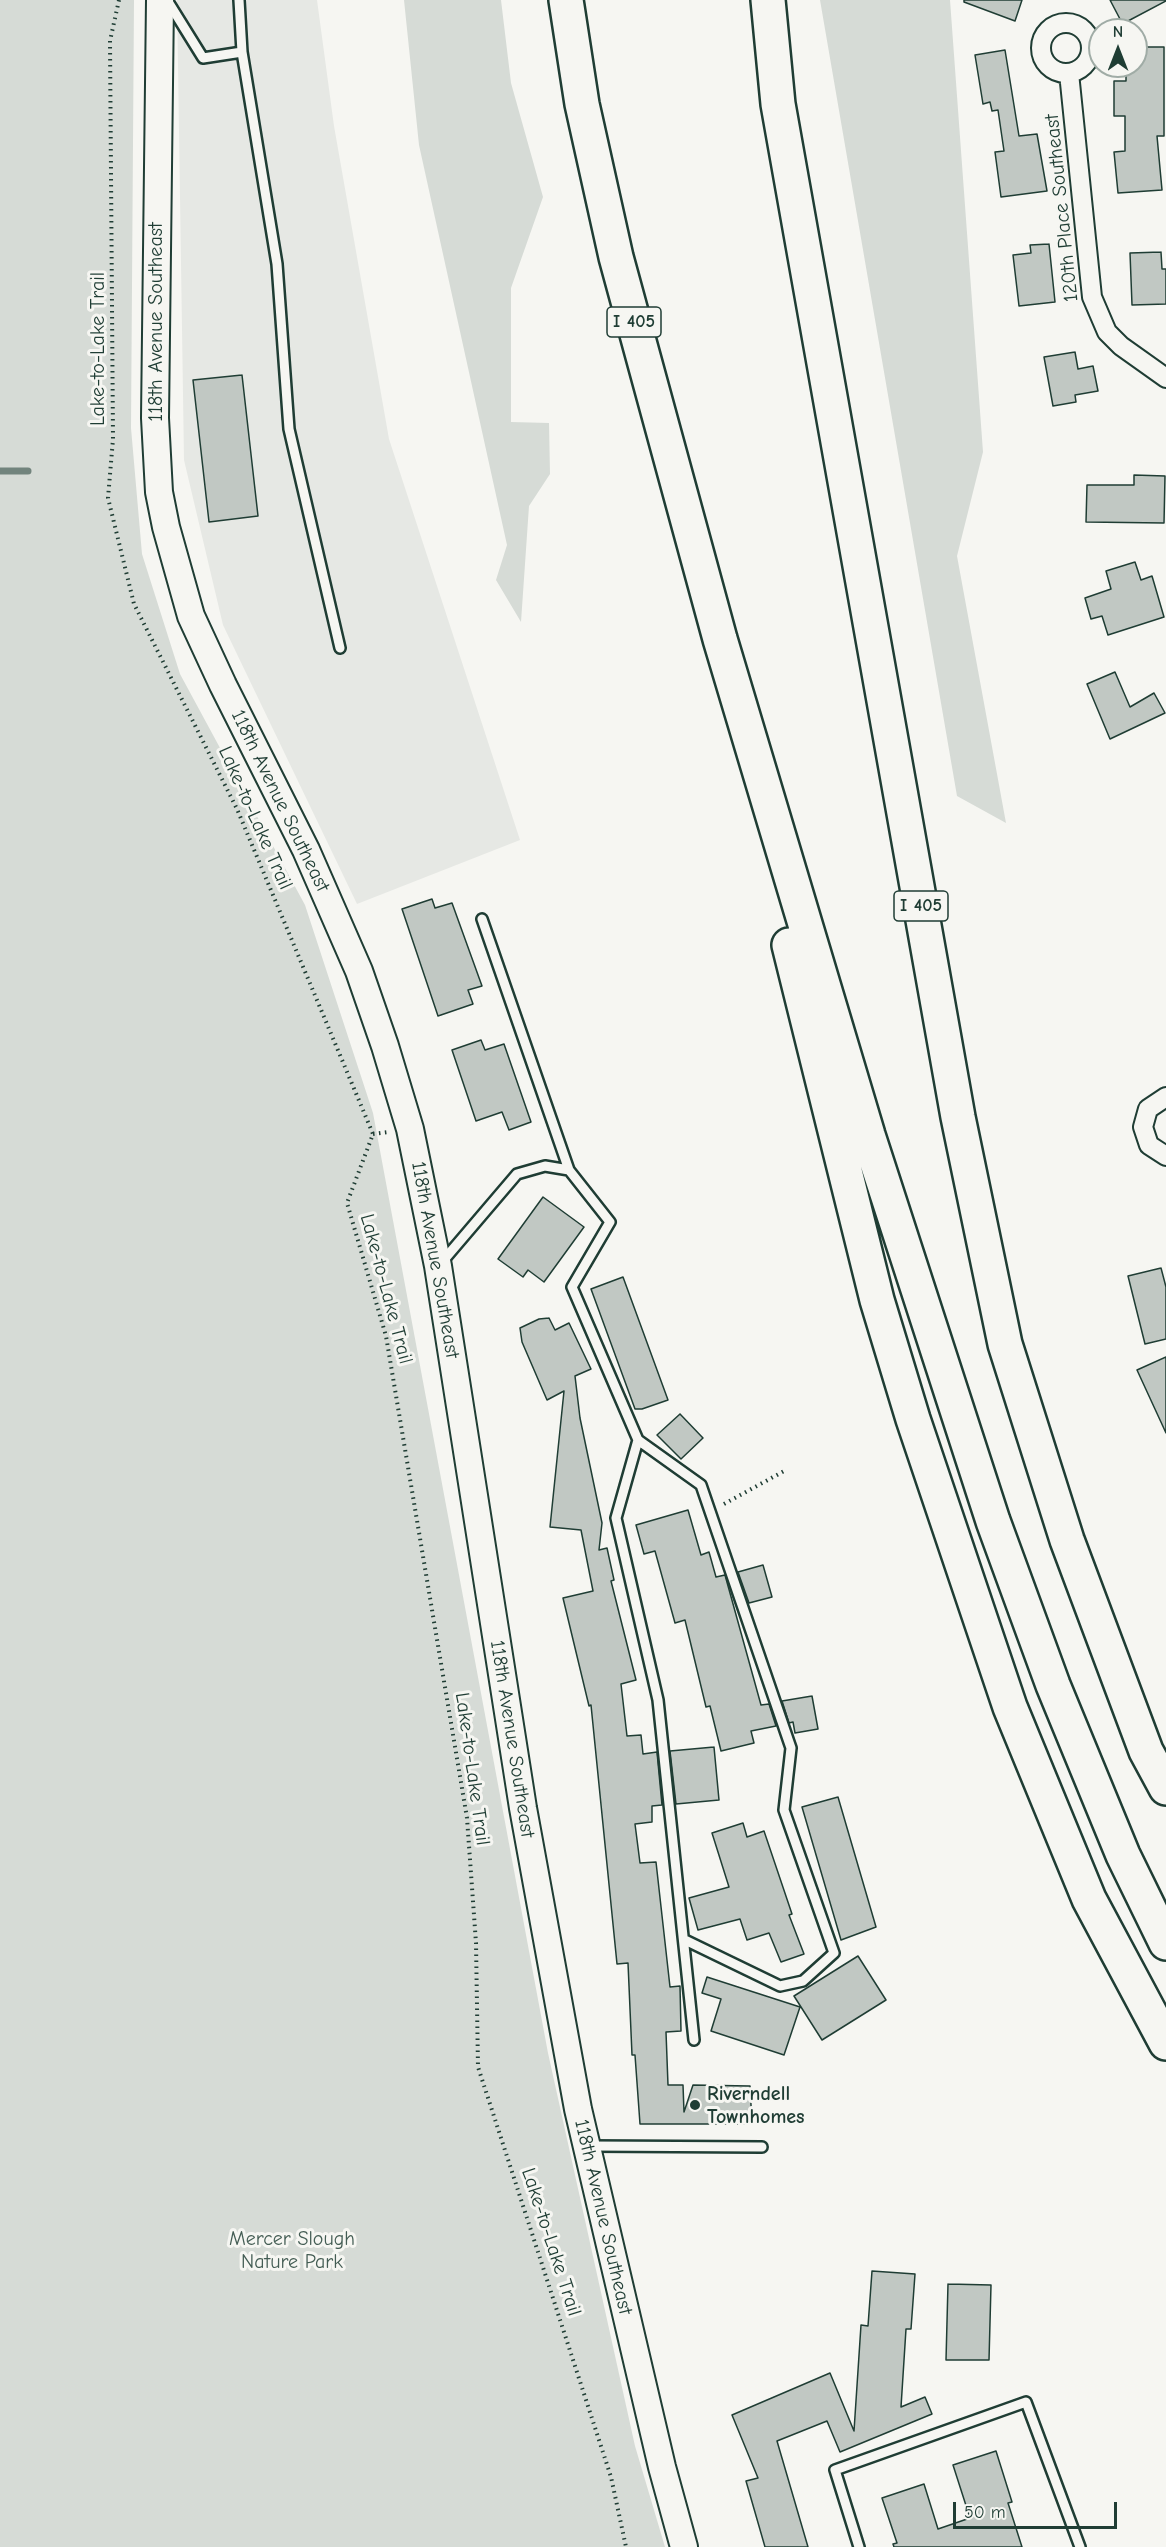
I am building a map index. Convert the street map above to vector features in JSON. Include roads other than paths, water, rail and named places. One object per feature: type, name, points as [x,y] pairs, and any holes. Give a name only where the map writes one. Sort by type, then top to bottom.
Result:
[{"type":"highway","name":"I 405","points":[[566,0],[582,104],[616,257],[720,639],[868,1135],[993,1521],[1062,1706],[1123,1855],[1166,1943]]},
{"type":"highway","name":"I 405","points":[[768,0],[778,104],[788,162],[958,1117],[1005,1344],[1067,1540],[1146,1751],[1166,1788]]},
{"type":"highway","points":[[720,639],[788,938],[871,1276],[913,1419],[1010,1707],[1089,1899],[1166,2043]]},
{"type":"street","name":"118th Avenue Southeast","points":[[159,0],[155,418],[159,492],[166,527],[191,616],[306,850],[372,1005],[410,1129],[438,1266],[523,1808],[586,2146],[662,2467],[684,2547]]},
{"type":"street","name":"120th Place Southeast","points":[[1069,73],[1092,297],[1107,332],[1121,346],[1166,378]]},
{"type":"street","points":[[1166,1098],[1155,1102],[1148,1109],[1143,1127],[1149,1145],[1166,1156]]},
{"type":"lane","points":[[167,0],[203,58],[242,52]]},
{"type":"lane","points":[[239,0],[242,52],[277,264],[290,429],[340,648]]},
{"type":"lane","points":[[482,919],[568,1170],[609,1222],[572,1287],[638,1440],[700,1485],[791,1748],[784,1810],[834,1953],[803,1981],[780,1986],[685,1941]]},
{"type":"lane","points":[[438,1266],[517,1174],[545,1166],[568,1170]]},
{"type":"lane","points":[[638,1440],[616,1518],[658,1700],[694,2040]]},
{"type":"lane","points":[[586,2146],[762,2147]]},
{"type":"lane","points":[[859,2547],[835,2470],[1026,2402],[1080,2547]]},
{"type":"waterway","points":[[0,471],[28,471]]},
{"type":"place","name":"Riverndell Townhomes","points":[[695,2105]]},
{"type":"park label","name":"Mercer Slough Nature Park","points":[[292,2250]]}]
